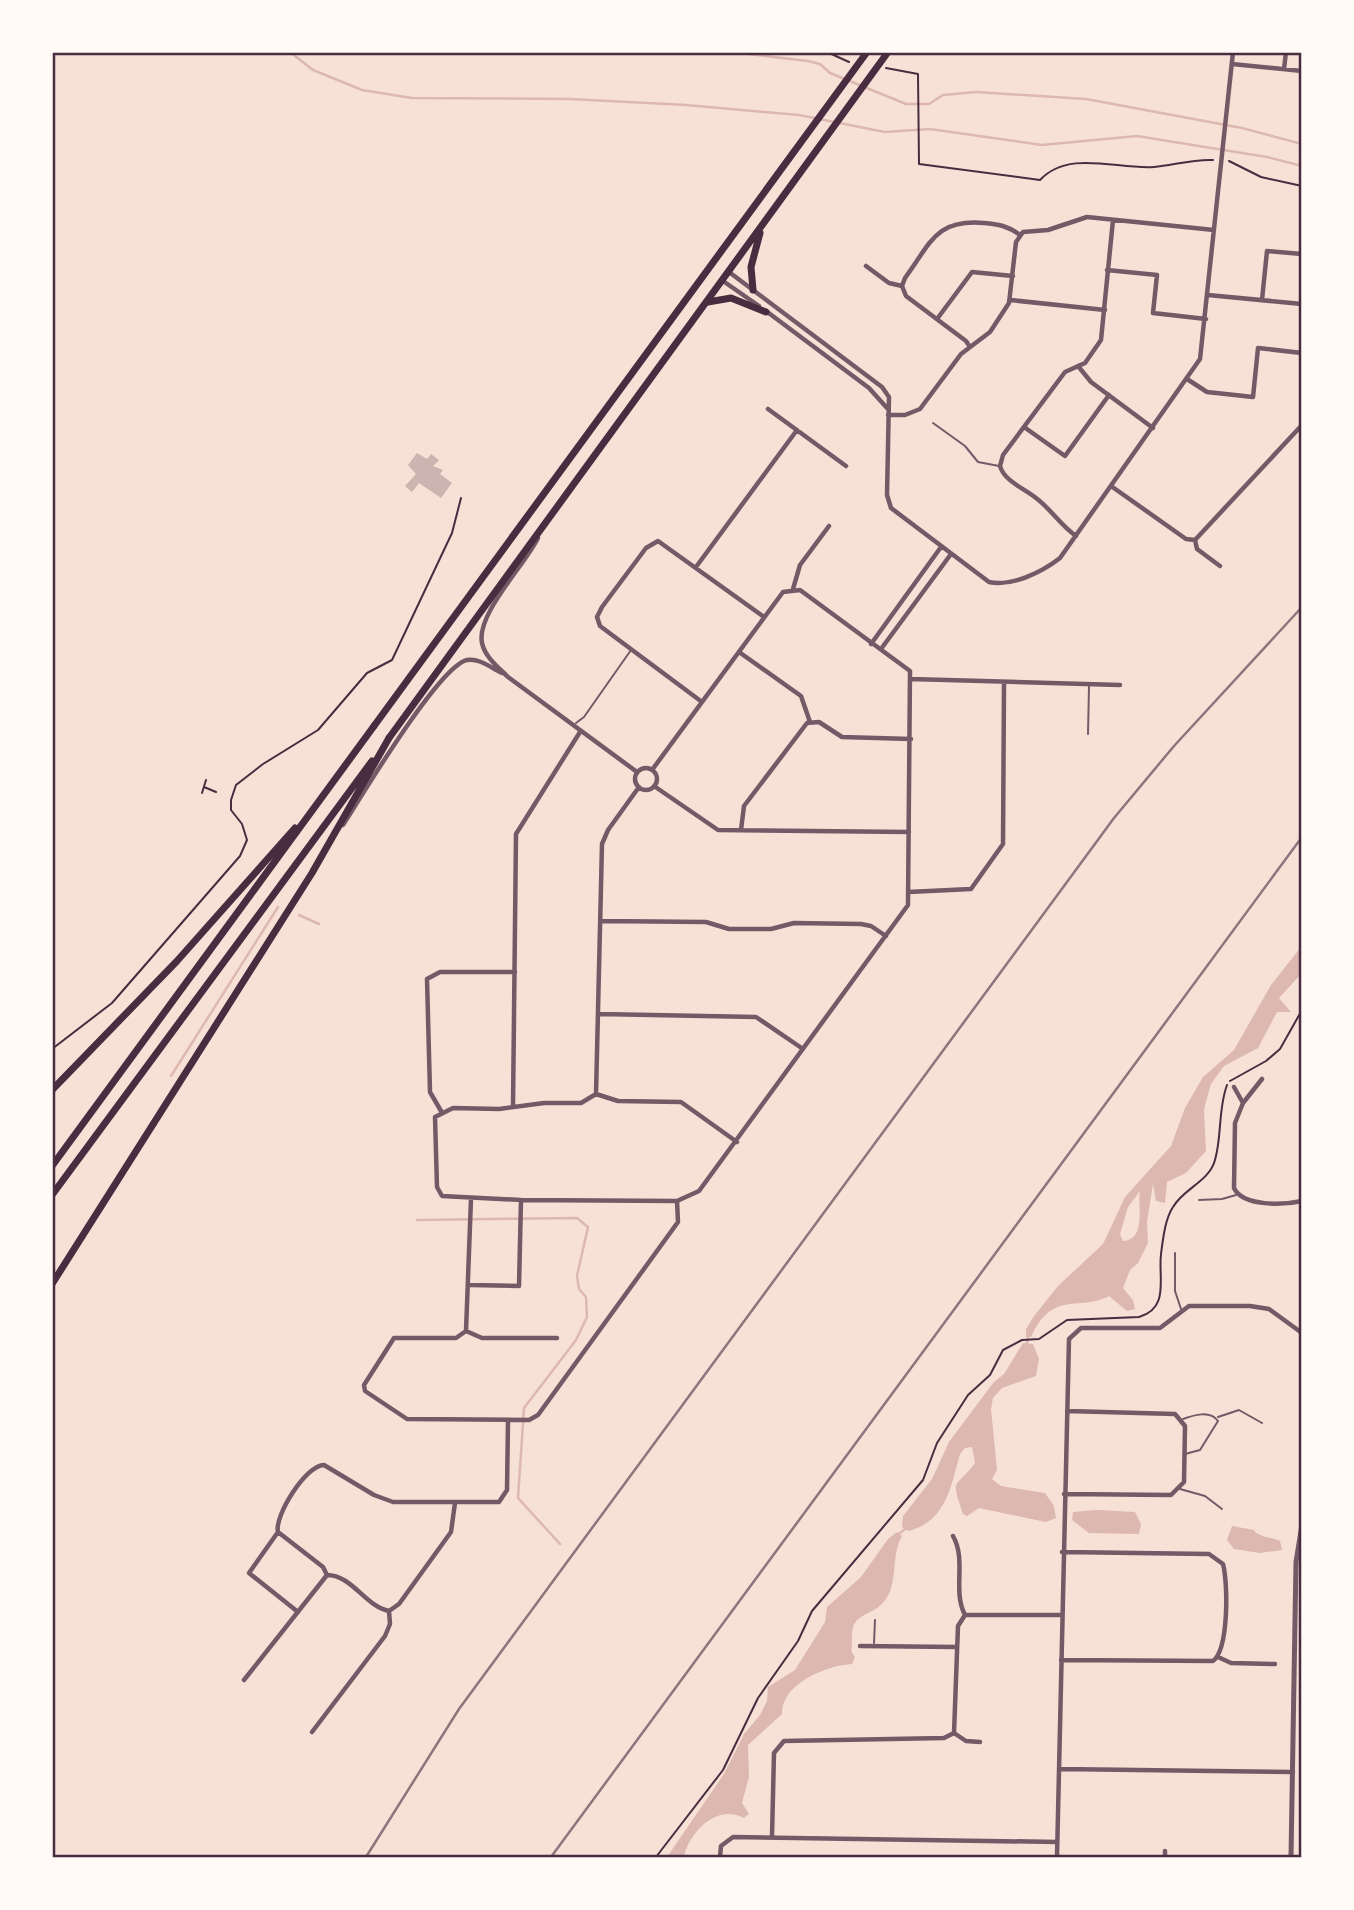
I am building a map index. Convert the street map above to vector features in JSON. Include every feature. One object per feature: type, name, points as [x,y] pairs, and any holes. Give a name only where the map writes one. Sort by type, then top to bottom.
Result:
[{"type":"highway","points":[[52,1195],[543,528],[888,52]]},
{"type":"highway","points":[[52,1166],[792,159],[867,53]]},
{"type":"highway","points":[[753,290],[750,273],[761,229]]},
{"type":"highway","points":[[712,268],[729,272]]},
{"type":"highway","points":[[712,268],[723,281]]},
{"type":"highway","points":[[708,302],[725,298],[766,312]]},
{"type":"highway","points":[[529,516],[543,528]]},
{"type":"highway","points":[[52,1284],[312,873],[389,738]]},
{"type":"highway","points":[[52,1090],[177,961],[312,809]]},
{"type":"street","points":[[729,272],[876,380],[889,397],[888,502],[896,514],[989,582],[1000,585],[1050,565],[1076,536],[1153,428],[1187,379],[1203,349],[1233,52]]},
{"type":"street","points":[[1284,69],[1286,52]]},
{"type":"street","points":[[1232,64],[1301,71]]},
{"type":"street","points":[[723,281],[869,388],[888,412],[910,414],[920,408],[970,347],[990,332],[1010,300],[1020,235],[1027,230],[1048,230],[1080,218],[1214,230]]},
{"type":"street","points":[[1076,536],[1057,522],[1039,500],[1005,476],[1000,466],[1003,455],[1066,372],[1085,363],[1099,344],[1105,310],[1112,220]]},
{"type":"street","points":[[970,347],[906,296],[902,286],[905,278],[938,233],[950,224],[962,222],[1002,225],[1020,235]]},
{"type":"street","points":[[1262,300],[1268,251],[1301,254]]},
{"type":"street","points":[[866,265],[889,283],[902,286]]},
{"type":"street","points":[[1107,270],[1157,275],[1153,313],[1206,318]]},
{"type":"street","points":[[937,319],[972,272],[1013,275]]},
{"type":"street","points":[[1208,295],[1301,304]]},
{"type":"street","points":[[1010,300],[1105,310]]},
{"type":"street","points":[[1187,379],[1207,392],[1254,397],[1258,348],[1301,353]]},
{"type":"street","points":[[1079,366],[1091,382],[1153,428]]},
{"type":"street","points":[[1024,427],[1065,456],[1109,395]]},
{"type":"street","points":[[768,409],[846,466]]},
{"type":"street","points":[[1195,540],[1301,425]]},
{"type":"street","points":[[696,567],[797,430]]},
{"type":"street","points":[[1111,486],[1186,539],[1195,540]]},
{"type":"street","points":[[793,589],[800,565],[829,526]]},
{"type":"street","points":[[543,528],[532,551],[483,625],[482,642],[486,653],[508,677],[637,772]]},
{"type":"street","points":[[1195,540],[1197,549],[1220,566]]},
{"type":"street","points":[[702,702],[604,630],[597,617],[646,548],[653,542],[662,542],[764,617]]},
{"type":"street","points":[[871,644],[941,547]]},
{"type":"street","points":[[881,649],[951,554]]},
{"type":"street","points":[[596,1094],[581,1104],[544,1103],[441,1111],[435,1117],[437,1187],[442,1196],[471,1199],[677,1201],[699,1191],[908,905],[911,738],[909,671],[899,660],[871,644],[800,590],[783,592],[652,769]]},
{"type":"street","points":[[739,652],[801,696],[810,722]]},
{"type":"street","points":[[312,873],[393,747],[449,672],[459,663],[475,660],[508,677]]},
{"type":"street","points":[[911,679],[1000,681],[1004,684],[1120,685]]},
{"type":"street","points":[[908,892],[971,889],[1000,849],[1004,835],[1004,684]]},
{"type":"street","points":[[741,830],[741,813],[746,803],[802,726],[819,722],[842,737],[911,738]]},
{"type":"street","points":[[513,1107],[516,834],[580,732]]},
{"type":"street","points":[[644,768],[652,769],[657,776],[654,786],[649,790],[639,787],[635,778],[637,772],[644,768]]},
{"type":"street","points":[[654,786],[718,830],[909,831]]},
{"type":"street","points":[[596,1094],[603,839],[639,787]]},
{"type":"street","points":[[601,922],[706,922],[729,929],[771,929],[794,923],[861,924],[871,926],[886,936]]},
{"type":"street","points":[[441,1111],[430,1092],[428,979],[440,972],[515,972]]},
{"type":"street","points":[[599,1014],[756,1017],[803,1049]]},
{"type":"street","points":[[1262,1079],[1243,1102],[1235,1123],[1233,1184],[1237,1195],[1248,1200],[1301,1201]]},
{"type":"street","points":[[1234,1087],[1243,1102]]},
{"type":"street","points":[[596,1094],[618,1101],[681,1102],[737,1142]]},
{"type":"street","points":[[467,1331],[471,1199]]},
{"type":"street","points":[[470,1285],[519,1286],[520,1200]]},
{"type":"street","points":[[467,1331],[456,1338],[394,1338],[366,1379],[365,1391],[407,1419],[529,1420],[546,1405],[672,1231],[678,1222],[677,1201]]},
{"type":"street","points":[[1057,1857],[1063,1504],[1068,1347],[1073,1332],[1084,1327],[1160,1328],[1181,1310],[1195,1306],[1262,1307],[1301,1333]]},
{"type":"street","points":[[467,1331],[482,1338],[558,1338]]},
{"type":"street","points":[[1064,1494],[1171,1495],[1180,1489],[1184,1482],[1182,1419],[1170,1413],[1067,1411]]},
{"type":"street","points":[[298,1612],[249,1573],[278,1532],[279,1517],[306,1474],[318,1465],[328,1466],[386,1501],[495,1503],[504,1498],[507,1490],[508,1420]]},
{"type":"street","points":[[389,1611],[399,1604],[451,1532],[455,1503]]},
{"type":"street","points":[[1291,1857],[1296,1562],[1300,1528]]},
{"type":"street","points":[[278,1532],[323,1567],[327,1575]]},
{"type":"street","points":[[953,1536],[960,1550],[959,1598],[965,1615]]},
{"type":"street","points":[[1061,1660],[1206,1663],[1218,1657],[1224,1644],[1225,1570],[1220,1559],[1205,1554],[1062,1552]]},
{"type":"street","points":[[327,1575],[341,1578],[378,1607],[389,1611]]},
{"type":"street","points":[[244,1680],[327,1575]]},
{"type":"street","points":[[312,1732],[385,1636],[390,1624],[389,1611]]},
{"type":"street","points":[[772,1838],[774,1753],[784,1741],[944,1738],[954,1733],[957,1721],[957,1647],[959,1622],[965,1615],[1061,1615]]},
{"type":"street","points":[[860,1646],[957,1647]]},
{"type":"street","points":[[1218,1657],[1231,1663],[1275,1664]]},
{"type":"street","points":[[954,1733],[966,1741],[981,1742]]},
{"type":"street","points":[[1059,1769],[1293,1772]]},
{"type":"street","points":[[720,1857],[721,1846],[728,1839],[1057,1842]]},
{"type":"street","points":[[1165,1851],[1165,1857]]},
{"type":"lane","points":[[933,423],[965,446],[978,461],[1000,466]]},
{"type":"lane","points":[[572,726],[584,718],[631,649]]},
{"type":"lane","points":[[1088,734],[1089,684]]},
{"type":"lane","points":[[1199,1200],[1237,1195]]},
{"type":"lane","points":[[1175,1253],[1175,1291],[1181,1310]]},
{"type":"lane","points":[[1182,1419],[1202,1415],[1217,1418],[1240,1410],[1262,1423]]},
{"type":"lane","points":[[1184,1454],[1200,1450],[1217,1425],[1217,1418]]},
{"type":"lane","points":[[1180,1489],[1205,1496],[1222,1509]]},
{"type":"lane","points":[[874,1646],[875,1620]]},
{"type":"path","points":[[827,52],[850,62]]},
{"type":"path","points":[[918,74],[919,164],[938,169],[1040,180],[1058,169],[1075,164],[1154,167],[1211,160],[1231,162],[1261,177],[1301,186]]},
{"type":"path","points":[[52,1049],[112,1003],[240,856],[246,847],[247,833],[232,810],[231,800],[241,779],[318,730],[367,673],[392,660],[452,533],[461,498]]},
{"type":"path","points":[[201,793],[206,780]]},
{"type":"path","points":[[204,787],[216,792]]},
{"type":"path","points":[[656,1857],[723,1770],[758,1698],[799,1642],[811,1611],[923,1480],[937,1443],[968,1395],[990,1375],[1003,1350],[1022,1340],[1033,1341],[1067,1320],[1139,1317],[1150,1314],[1160,1302],[1161,1256],[1170,1213],[1190,1189],[1208,1175],[1215,1160],[1226,1088],[1239,1074],[1266,1061],[1280,1049],[1301,1010]]},
{"type":"shaded area","points":[[1301,947],[1301,974],[1279,998],[1291,1012],[1277,1012],[1258,1048],[1224,1066],[1211,1084],[1204,1109],[1206,1151],[1186,1173],[1167,1182],[1165,1203],[1156,1201],[1153,1184],[1147,1222],[1148,1243],[1138,1263],[1130,1270],[1123,1288],[1133,1300],[1135,1309],[1127,1311],[1109,1296],[1067,1304],[1048,1313],[1039,1322],[1031,1337],[1026,1337],[1026,1329],[1034,1316],[1058,1286],[1103,1244],[1125,1197],[1171,1146],[1185,1108],[1203,1077],[1234,1050],[1271,985]],"holes":[[[1140,1191],[1138,1229],[1135,1235],[1123,1241],[1120,1234],[1128,1207]]]},
{"type":"shaded area","points":[[1023,1343],[1033,1344],[1039,1359],[1036,1376],[1002,1388],[993,1398],[991,1409],[997,1470],[992,1479],[1001,1486],[1045,1493],[1054,1506],[1056,1518],[1046,1522],[979,1508],[967,1516],[963,1514],[956,1488],[975,1463],[972,1447],[965,1448],[960,1454],[950,1490],[939,1511],[931,1520],[908,1531],[902,1527],[903,1516],[932,1479],[949,1442],[993,1383],[1004,1374]]},
{"type":"shaded area","points":[[1073,1512],[1135,1512],[1141,1524],[1139,1534],[1089,1533],[1072,1520]]},
{"type":"shaded area","points":[[1232,1526],[1254,1530],[1261,1536],[1280,1541],[1282,1550],[1260,1553],[1234,1549],[1227,1540]]},
{"type":"shaded area","points":[[897,1532],[902,1536],[890,1592],[880,1606],[854,1624],[852,1653],[855,1657],[852,1664],[819,1672],[797,1685],[784,1703],[782,1714],[748,1745],[749,1777],[742,1803],[749,1814],[744,1818],[734,1814],[714,1817],[692,1838],[684,1857],[667,1857],[724,1774],[744,1734],[760,1715],[767,1701],[768,1687],[795,1670],[825,1622],[827,1607],[861,1577],[888,1539]]},
{"type":"building","points":[[417,453],[427,459],[431,454],[439,460],[433,466],[443,470],[440,474],[452,483],[441,498],[419,483],[412,492],[405,486],[416,474],[408,465]]},
{"type":"waterway","points":[[290,52],[313,70],[362,90],[412,98],[570,99],[686,105],[799,115],[885,132],[930,129],[1042,145],[1137,136],[1267,157],[1302,166]]},
{"type":"waterway","points":[[731,52],[820,64],[830,73],[906,104],[929,104],[943,95],[976,92],[1086,99],[1242,128],[1302,144]]},
{"type":"waterway","points":[[171,1076],[278,907]]},
{"type":"waterway","points":[[299,915],[319,924]]},
{"type":"waterway","points":[[417,1220],[577,1218],[588,1227],[577,1276],[579,1289],[586,1297],[587,1317],[576,1340],[524,1408],[518,1498],[560,1544]]},
{"type":"waterway","points":[[1027,1343],[1028,1338]]},
{"type":"waterway","points":[[899,1534],[905,1529]]},
{"type":"railway","points":[[366,1857],[459,1709],[1114,818],[1174,746],[1302,607]]},
{"type":"railway","points":[[551,1857],[1302,837]]}]
